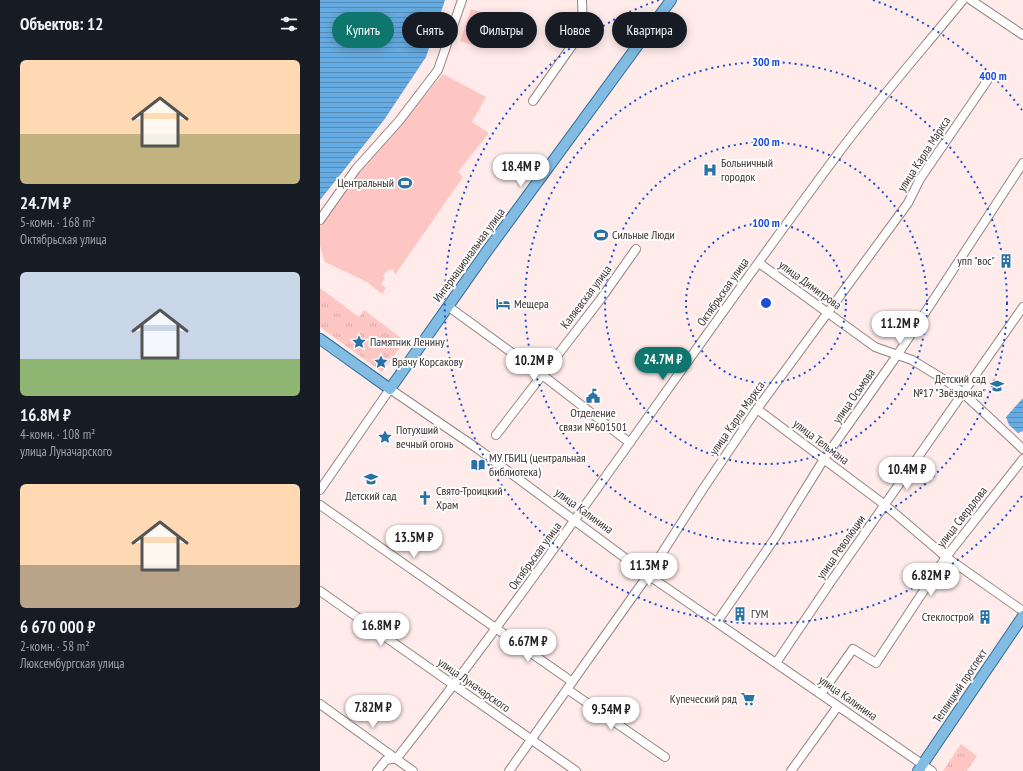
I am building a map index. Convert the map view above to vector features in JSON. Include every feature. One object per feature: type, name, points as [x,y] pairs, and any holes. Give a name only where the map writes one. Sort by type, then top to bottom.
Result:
[{"type":"main road","name":"Интернациональная улица","points":[[390,389],[487,251],[671,0]]},
{"type":"main road","name":"улица Калинина","points":[[320,339],[390,389]]},
{"type":"main road","name":"Теплицкий проспект","points":[[921,768],[1023,616]]},
{"type":"street","points":[[320,220],[356,169],[399,121],[438,70],[462,0]]},
{"type":"street","points":[[533,101],[583,30],[582,0]]},
{"type":"street","name":"Октябрьская улица","points":[[377,771],[386,760],[397,758],[454,686],[576,521],[630,443],[840,152],[963,0]]},
{"type":"street","points":[[971,0],[1023,35]]},
{"type":"street","name":"улица Карла Маркса","points":[[509,771],[567,689],[571,681],[648,575],[702,489],[757,409],[908,203],[920,179],[987,81]]},
{"type":"street","name":"улица Осьмова","points":[[717,622],[775,538],[824,459],[898,354],[1023,163]]},
{"type":"street","name":"Каляевская улица","points":[[496,435],[541,374],[600,300],[636,249]]},
{"type":"street","name":"улица Димитрова","points":[[759,263],[875,347],[898,354],[933,372],[963,393],[1023,449]]},
{"type":"street","points":[[448,307],[541,374],[630,443]]},
{"type":"street","name":"улица Революции","points":[[776,663],[1023,308]]},
{"type":"street","name":"Интернациональная улица","points":[[320,490],[390,389]]},
{"type":"street","name":"улица Калинина","points":[[390,389],[478,449],[648,575],[838,706],[921,768],[932,771]]},
{"type":"street","name":"улица Тельмана","points":[[757,409],[885,505],[946,556],[1023,611]]},
{"type":"street","name":"улица Свердлова","points":[[821,694],[853,649],[876,663],[946,556],[1023,459]]},
{"type":"street","points":[[320,505],[571,681]]},
{"type":"street","name":"улица Луначарского","points":[[320,591],[576,771]]},
{"type":"street","points":[[567,689],[665,757]]},
{"type":"street","points":[[320,704],[413,771]]},
{"type":"street","points":[[791,771],[838,706]]},
{"type":"green space","points":[[471,9],[481,12],[470,12]]},
{"type":"green space","points":[[466,24],[466,43],[460,41]]},
{"type":"green space","name":"Центральный","points":[[443,74],[486,97],[472,122],[489,133],[458,172],[463,177],[395,275],[393,269],[387,271],[383,276],[385,278],[381,284],[386,288],[382,294],[367,282],[325,262],[320,246],[320,226],[376,149],[395,131]]},
{"type":"green space","points":[[320,288],[359,317],[364,310],[405,341],[382,372],[320,327]]},
{"type":"green space","points":[[961,744],[977,756],[967,771],[943,771]]},
{"type":"water","points":[[320,0],[445,0],[441,12],[402,12],[402,48],[429,48],[426,57],[384,120],[320,200]]},
{"type":"water","points":[[1023,398],[1023,431],[1018,433],[1009,425],[1006,417]]},
{"type":"place","name":"Больничный городок","points":[[710,170]]},
{"type":"place","name":"Центральный","points":[[405,183]]},
{"type":"place","name":"Сильные Люди","points":[[601,235]]},
{"type":"place","name":"упп \"вос\"","points":[[1006,261]]},
{"type":"place","name":"Мещера","points":[[503,304]]},
{"type":"place","name":"Памятник Ленину","points":[[359,342]]},
{"type":"place","name":"Врачу Корсакову","points":[[381,362]]},
{"type":"place","name":"Детский сад №17 \"Звёздочка\"","points":[[997,386]]},
{"type":"place","name":"Отделение связи №601501","points":[[593,396]]},
{"type":"place","name":"Потухший вечный огонь","points":[[385,437]]},
{"type":"place","name":"МУ ГБИЦ (центральная библиотека)","points":[[478,465]]},
{"type":"place","name":"Детский сад","points":[[371,479]]},
{"type":"place","name":"Свято-Троицкий Храм","points":[[425,498]]},
{"type":"place","name":"ГУМ","points":[[740,614]]},
{"type":"place","name":"Стеклострой","points":[[985,617]]},
{"type":"place","name":"Купеческий ряд","points":[[748,699]]}]
